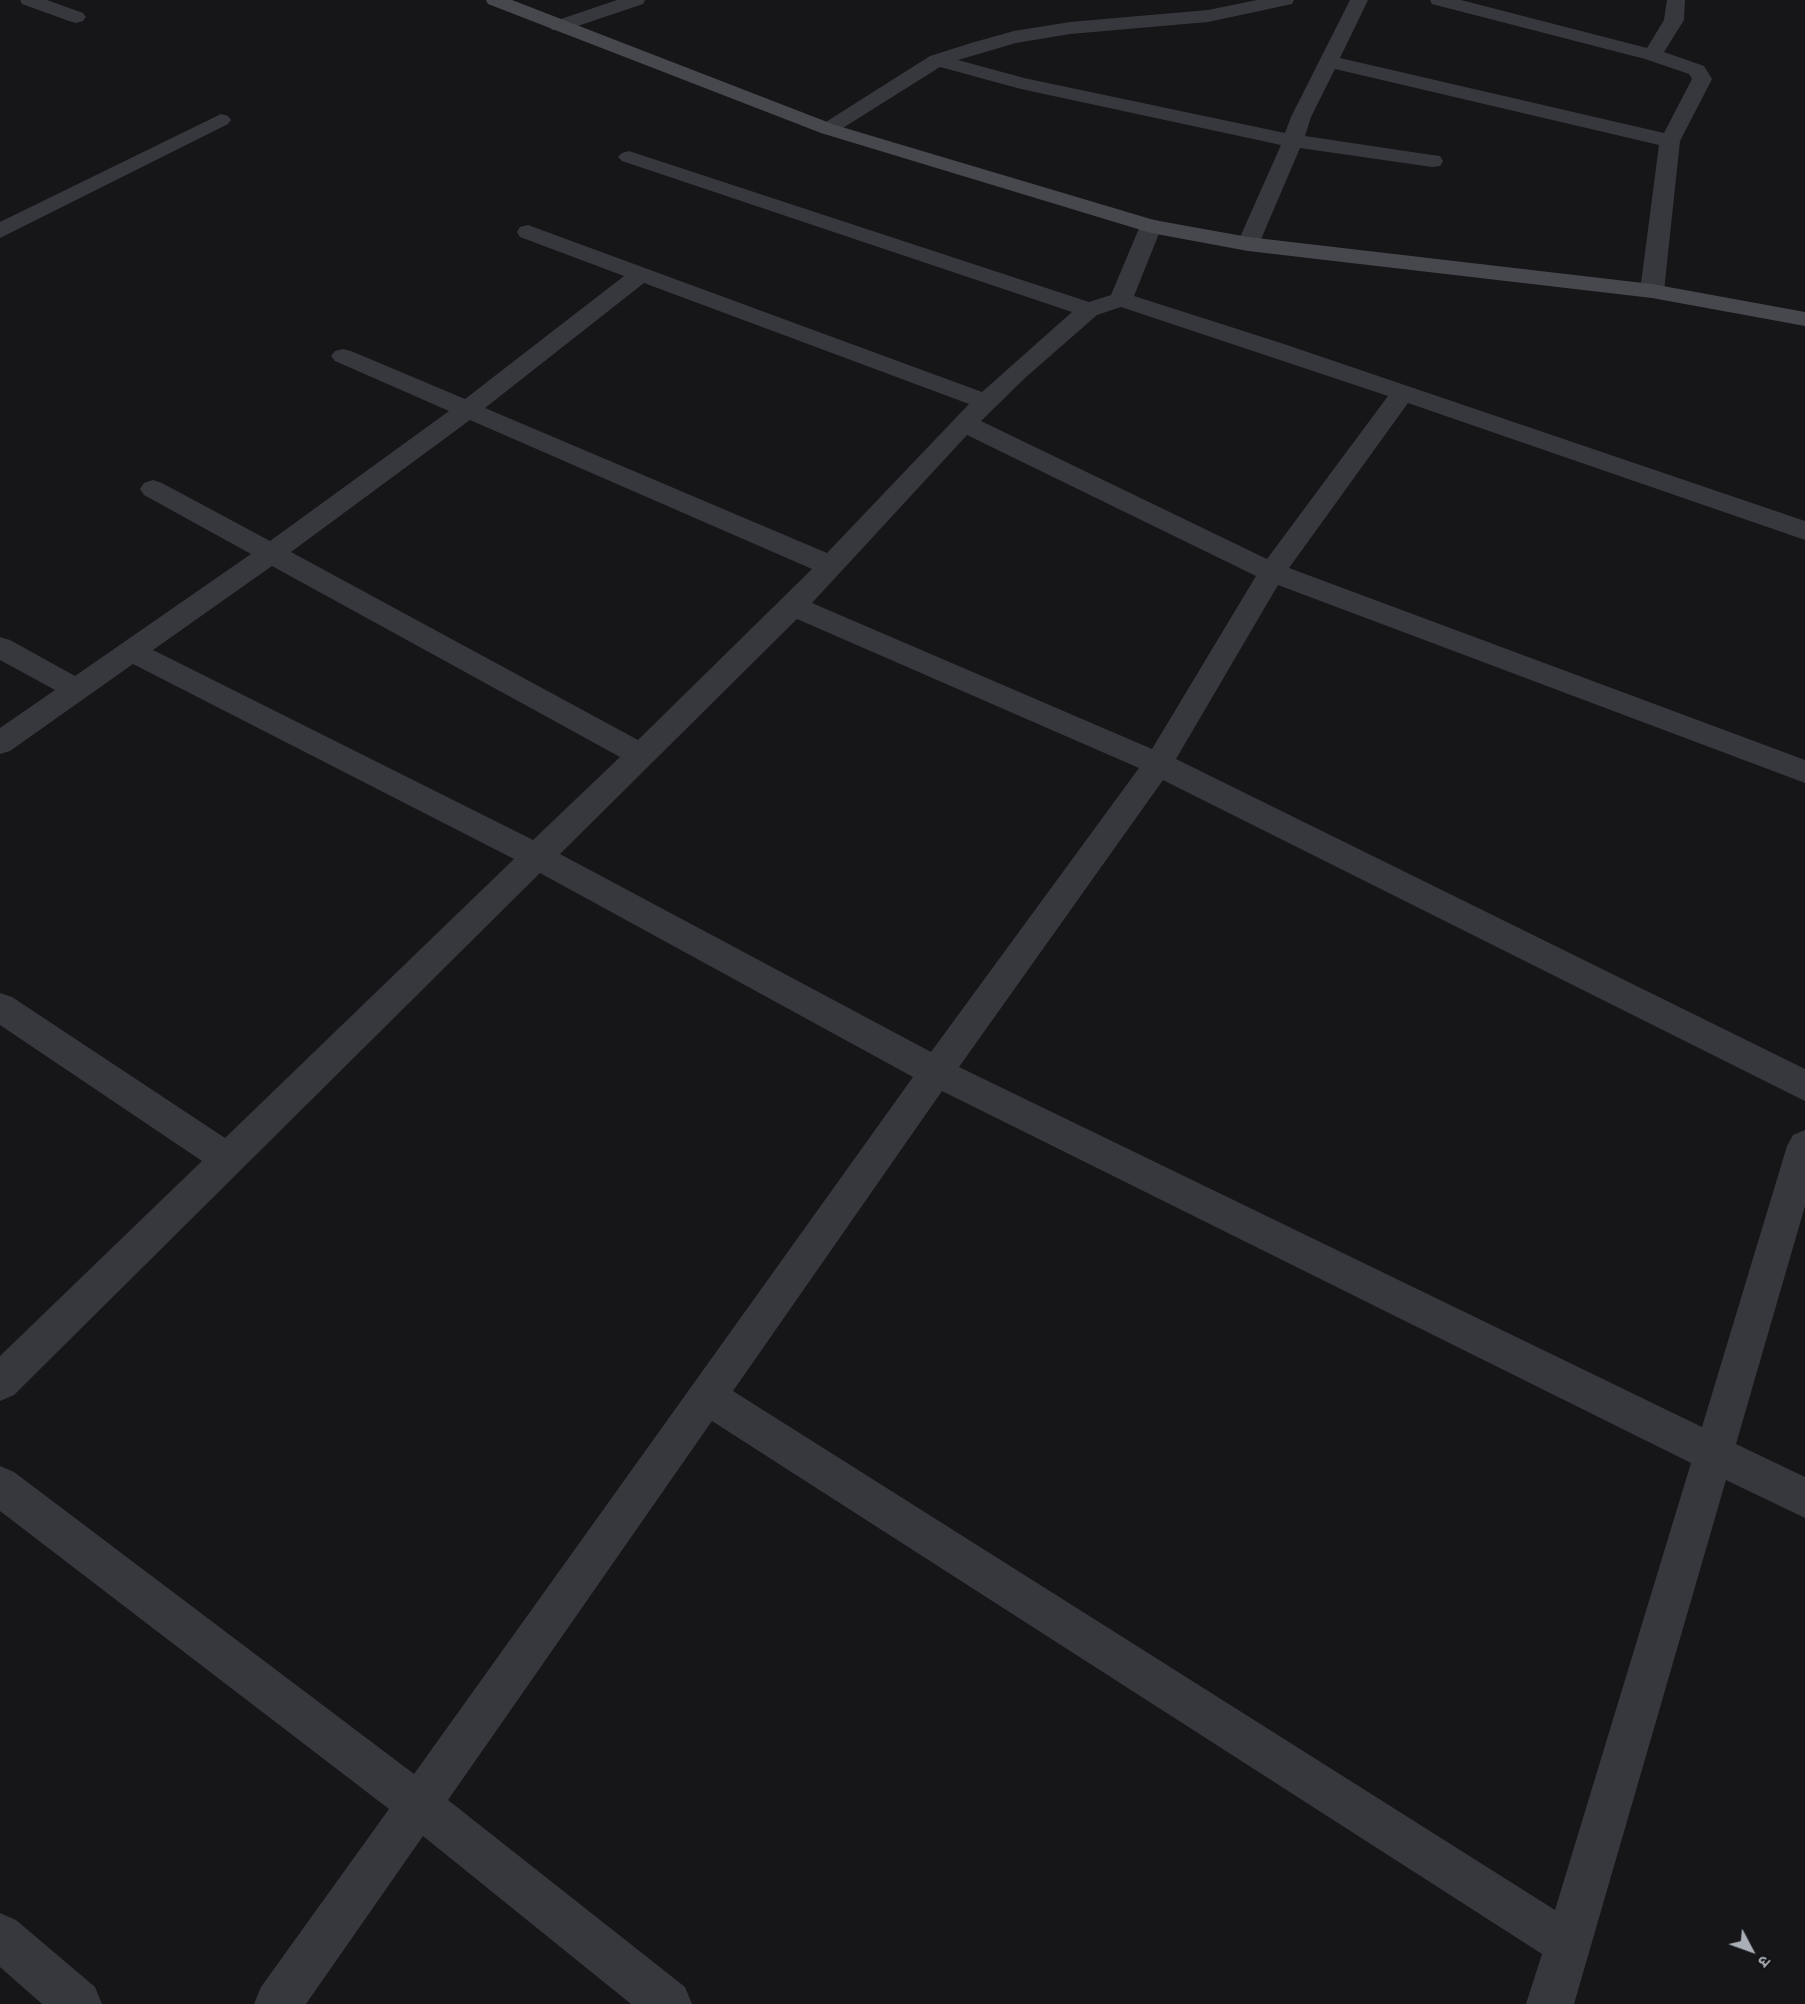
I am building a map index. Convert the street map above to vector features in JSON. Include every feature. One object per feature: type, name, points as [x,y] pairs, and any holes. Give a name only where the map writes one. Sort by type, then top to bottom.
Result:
[{"type":"street","points":[[29,0],[76,17]]},
{"type":"street","points":[[495,0],[828,129],[1151,226],[1248,244],[1652,291],[1805,319]]},
{"type":"street","points":[[559,26],[636,0]]},
{"type":"street","points":[[828,129],[937,60],[1014,37],[1070,28],[1208,16],[1285,0]]},
{"type":"street","points":[[1248,244],[1293,141],[1301,117],[1359,0]]},
{"type":"street","points":[[1439,0],[1652,55],[1697,69],[1702,79],[1670,141],[1652,291]]},
{"type":"street","points":[[1652,55],[1674,20],[1676,0]]},
{"type":"street","points":[[937,60],[1021,83],[1293,141],[1432,161]]},
{"type":"street","points":[[1330,62],[1670,141]]},
{"type":"street","points":[[0,231],[221,120]]},
{"type":"street","points":[[629,158],[1089,310]]},
{"type":"street","points":[[1121,299],[1151,226]]},
{"type":"street","points":[[528,232],[986,402]]},
{"type":"street","points":[[0,743],[270,554],[467,410],[641,274]]},
{"type":"street","points":[[0,1382],[793,606],[964,423],[1089,310],[1121,299],[1805,531]]},
{"type":"street","points":[[343,356],[831,566]]},
{"type":"street","points":[[278,2004],[936,1072],[1158,764],[1272,572],[1403,393]]},
{"type":"street","points":[[964,423],[1272,572],[1805,772]]},
{"type":"street","points":[[153,489],[641,755]]},
{"type":"street","points":[[793,606],[1158,764],[1805,1086]]},
{"type":"street","points":[[0,647],[76,689]]},
{"type":"street","points":[[132,651],[536,856],[936,1072],[1805,1498]]},
{"type":"street","points":[[0,1007],[228,1159]]},
{"type":"street","points":[[1550,2004],[1805,1146]]},
{"type":"street","points":[[707,1396],[1567,1944]]},
{"type":"street","points":[[0,1486],[418,1804],[668,2004]]},
{"type":"street","points":[[0,1936],[78,2004]]}]
